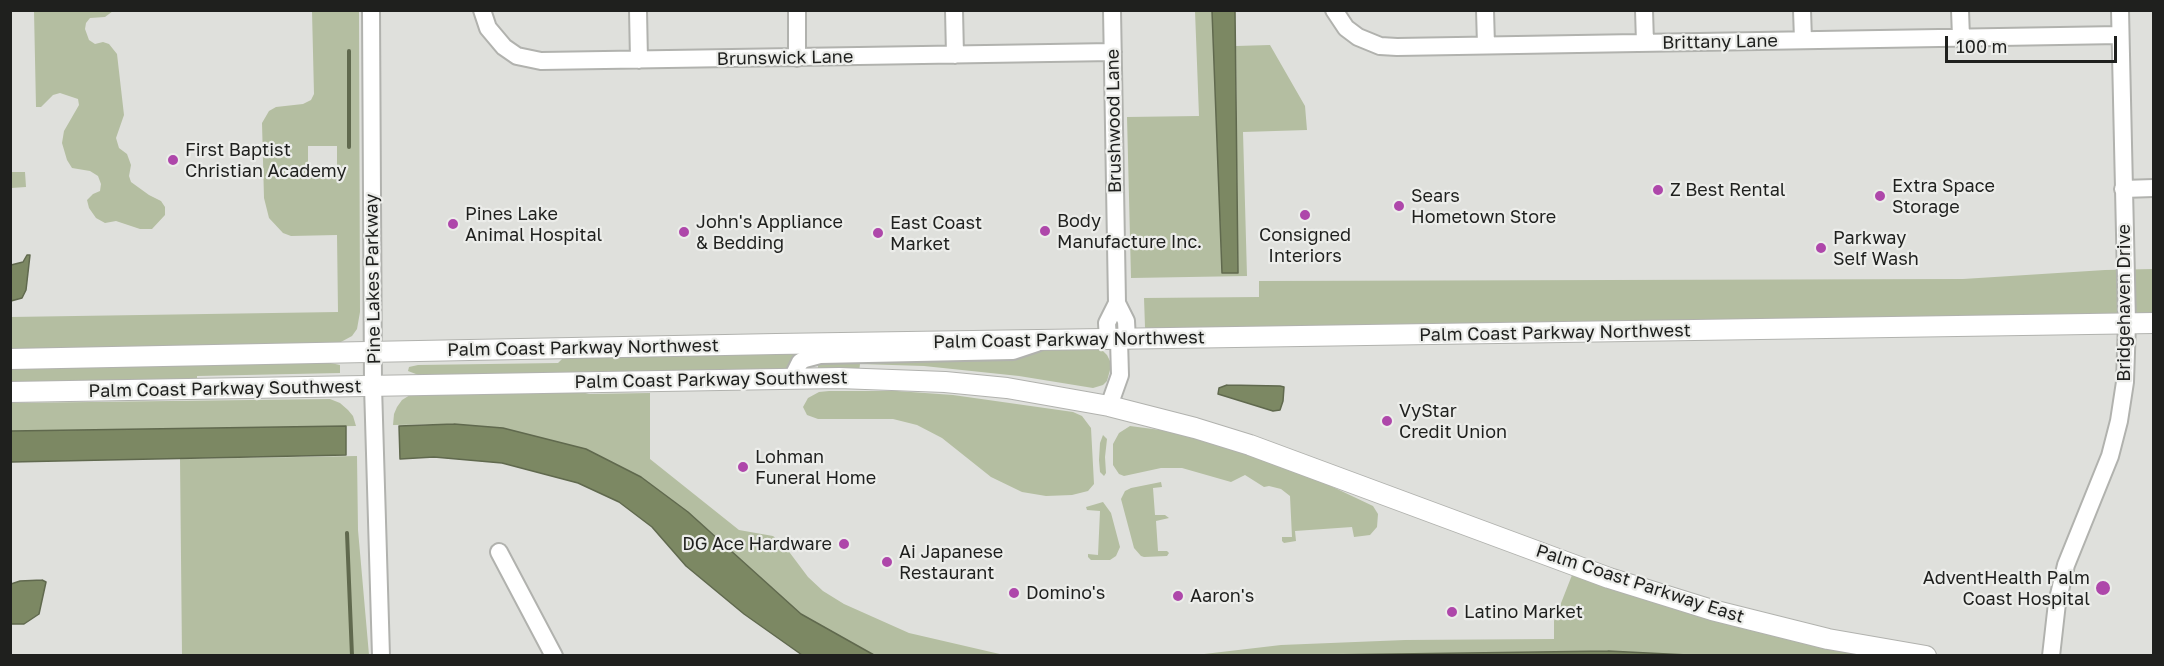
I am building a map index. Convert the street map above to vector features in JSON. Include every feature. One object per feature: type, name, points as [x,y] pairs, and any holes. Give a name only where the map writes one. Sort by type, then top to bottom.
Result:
[{"type":"main road","name":"Palm Coast Parkway Northwest","points":[[10,359],[764,344],[2154,323]]},
{"type":"main road","name":"Palm Coast Parkway Southwest","points":[[10,392],[883,378],[945,382],[1032,392],[1108,406],[1195,428],[1250,445],[1395,498]]},
{"type":"main road","name":"Palm Coast Parkway East","points":[[1395,498],[1609,578],[1712,610],[1808,634],[1926,656]]},
{"type":"street","name":"Pine Lakes Parkway","points":[[371,10],[374,386],[381,656]]},
{"type":"street","name":"Brunswick Lane","points":[[482,10],[488,28],[498,42],[510,52],[524,58],[553,62],[1113,52]]},
{"type":"street","points":[[638,10],[639,60]]},
{"type":"street","points":[[796,10],[797,58]]},
{"type":"street","points":[[954,10],[955,55]]},
{"type":"street","name":"Brushwood Lane","points":[[1108,406],[1120,375],[1118,340],[1107,323],[1117,303],[1112,10]]},
{"type":"street","name":"Brittany Lane","points":[[1334,10],[1340,21],[1352,33],[1380,46],[2120,35]]},
{"type":"street","points":[[1485,10],[1486,45]]},
{"type":"street","points":[[1644,10],[1645,43]]},
{"type":"street","points":[[1802,10],[1803,40]]},
{"type":"street","points":[[1960,10],[1961,37]]},
{"type":"street","name":"Bridgehaven Drive","points":[[2051,656],[2066,565],[2117,431],[2125,382],[2127,323],[2120,10]]},
{"type":"street","points":[[2123,189],[2154,188]]},
{"type":"street","points":[[795,379],[795,372],[800,362],[820,355],[1013,351],[1043,341]]},
{"type":"street","points":[[499,552],[554,656]]},
{"type":"shaded area","points":[[34,11],[113,11],[105,17],[90,18],[85,29],[89,40],[95,44],[103,42],[109,44],[117,54],[124,115],[116,138],[119,148],[127,154],[131,165],[129,176],[131,182],[161,201],[165,207],[165,215],[152,229],[140,229],[116,221],[105,223],[96,218],[89,208],[87,200],[100,191],[101,184],[98,176],[90,171],[72,168],[62,143],[64,131],[79,105],[78,99],[60,93],[53,95],[41,107],[36,107]]},
{"type":"shaded area","points":[[312,11],[359,11],[360,312],[357,329],[352,336],[339,343],[11,353],[10,317],[338,312],[337,235],[291,236],[283,233],[269,218],[264,198],[262,123],[269,111],[276,107],[303,104],[311,100],[314,94]],"holes":[[[308,146],[337,146],[337,174],[308,174]]]},
{"type":"shaded area","points":[[1195,11],[1212,11],[1222,273],[1238,273],[1236,46],[1270,45],[1305,106],[1307,130],[1243,132],[1247,276],[1131,278],[1127,117],[1199,116]]},
{"type":"shaded area","points":[[1212,11],[1235,11],[1238,273],[1222,273]]},
{"type":"shaded area","points":[[11,172],[25,172],[26,187],[11,188]]},
{"type":"shaded area","points":[[27,255],[30,255],[26,290],[22,298],[11,301],[11,265],[23,262]]},
{"type":"shaded area","points":[[2154,269],[2153,316],[1147,333],[1145,327],[1144,298],[1259,297],[1259,281],[1963,279]]},
{"type":"shaded area","points":[[1093,347],[1102,350],[1107,355],[1110,370],[1107,381],[1093,388],[1019,376],[924,366],[860,364],[859,372],[818,372],[818,362],[1026,354],[1050,348]]},
{"type":"shaded area","points":[[801,352],[789,372],[429,379],[408,371],[409,367],[418,365],[558,363],[563,358],[573,356]]},
{"type":"shaded area","points":[[321,361],[340,365],[340,373],[197,376],[197,383],[11,386],[10,366]]},
{"type":"shaded area","points":[[1227,385],[1284,387],[1280,410],[1273,411],[1218,394],[1219,388]]},
{"type":"shaded area","points":[[568,388],[589,394],[650,393],[650,459],[739,530],[773,536],[784,545],[808,577],[823,591],[844,604],[909,633],[1004,655],[874,656],[801,614],[688,512],[641,477],[586,449],[454,424],[393,425],[397,407],[410,395]]},
{"type":"shaded area","points":[[897,391],[953,395],[1073,412],[1082,416],[1091,428],[1094,484],[1088,491],[1072,495],[1046,496],[1022,492],[991,477],[942,438],[917,425],[893,419],[818,419],[807,415],[803,407],[808,398],[819,392]]},
{"type":"shaded area","points":[[330,399],[340,403],[348,410],[356,426],[11,431],[10,403]]},
{"type":"shaded area","points":[[454,424],[503,428],[586,449],[641,477],[688,512],[801,614],[874,655],[802,655],[744,614],[686,566],[652,527],[619,502],[578,483],[502,463],[434,457],[400,459],[399,426]]},
{"type":"shaded area","points":[[346,426],[346,455],[11,462],[11,431]]},
{"type":"shaded area","points":[[1130,426],[1198,435],[1316,479],[1373,506],[1378,514],[1377,527],[1370,535],[1354,537],[1352,527],[1295,531],[1296,541],[1284,543],[1282,537],[1292,537],[1290,496],[1281,489],[1264,487],[1245,475],[1231,482],[1182,468],[1161,468],[1124,476],[1119,474],[1113,465],[1113,444],[1119,433]]},
{"type":"shaded area","points":[[1103,435],[1107,439],[1104,476],[1100,472],[1099,460]]},
{"type":"shaded area","points":[[357,456],[358,530],[369,655],[182,655],[180,459]]},
{"type":"shaded area","points":[[1161,482],[1162,487],[1153,488],[1155,515],[1165,515],[1169,518],[1156,521],[1158,551],[1169,553],[1167,556],[1144,557],[1134,548],[1121,499],[1125,491],[1131,488]]},
{"type":"shaded area","points":[[1103,502],[1111,513],[1120,547],[1116,556],[1110,560],[1091,560],[1088,554],[1098,555],[1100,511],[1087,510],[1086,507]]},
{"type":"shaded area","points":[[1574,570],[1888,655],[1688,656],[1608,651],[1187,656],[1281,645],[1405,640],[1554,639],[1554,621]]},
{"type":"shaded area","points":[[42,580],[46,582],[39,614],[24,624],[11,624],[11,584],[20,581]]},
{"type":"shaded area","points":[[1608,651],[1688,655],[1326,655]]},
{"type":"waterway","points":[[349,51],[349,147]]},
{"type":"waterway","points":[[347,533],[352,656]]},
{"type":"place","name":"First Baptist Christian Academy","points":[[173,160]]},
{"type":"place","name":"Z Best Rental","points":[[1658,190]]},
{"type":"place","name":"Extra Space Storage","points":[[1880,196]]},
{"type":"place","name":"Sears Hometown Store","points":[[1399,206]]},
{"type":"place","name":"Consigned Interiors","points":[[1305,215]]},
{"type":"place","name":"Pines Lake Animal Hospital","points":[[453,224]]},
{"type":"place","name":"Body Manufacture Inc.","points":[[1045,231]]},
{"type":"place","name":"John's Appliance & Bedding","points":[[684,232]]},
{"type":"place","name":"East Coast Market","points":[[878,233]]},
{"type":"place","name":"Parkway Self Wash","points":[[1821,248]]},
{"type":"place","name":"VyStar Credit Union","points":[[1387,421]]},
{"type":"place","name":"Lohman Funeral Home","points":[[743,467]]},
{"type":"place","name":"DG Ace Hardware","points":[[844,544]]},
{"type":"place","name":"Ai Japanese Restaurant","points":[[887,562]]},
{"type":"place","name":"AdventHealth Palm Coast Hospital","points":[[2103,588]]},
{"type":"place","name":"Domino's","points":[[1014,593]]},
{"type":"place","name":"Aaron's","points":[[1178,596]]},
{"type":"place","name":"Latino Market","points":[[1452,612]]}]
